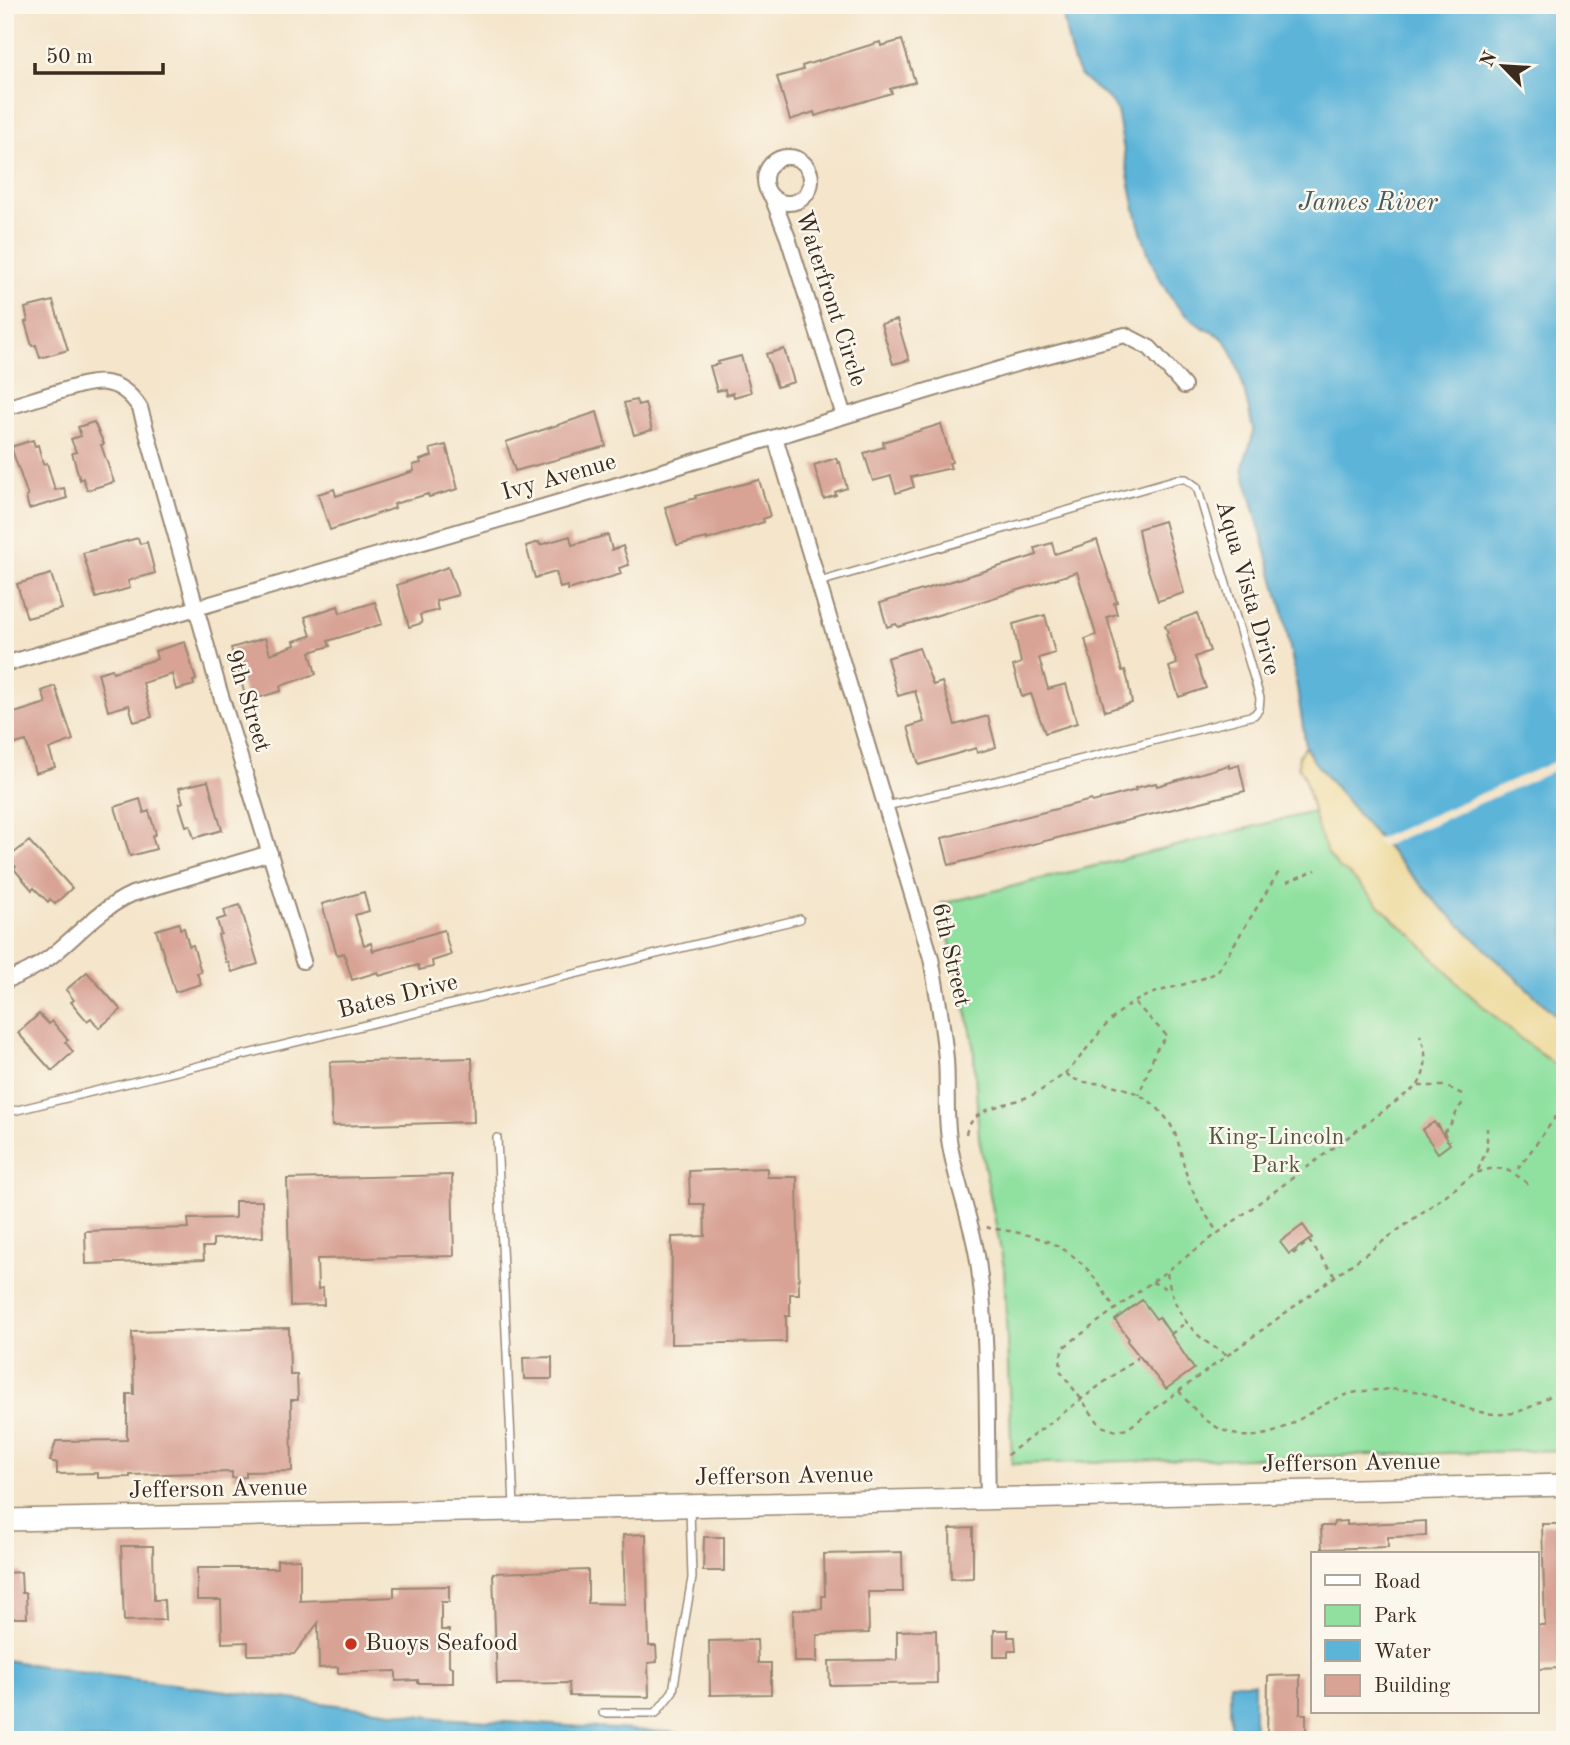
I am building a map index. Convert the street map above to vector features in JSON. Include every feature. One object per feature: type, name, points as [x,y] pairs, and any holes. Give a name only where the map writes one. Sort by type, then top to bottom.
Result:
[{"type":"street","name":"Waterfront Circle","points":[[772,197],[789,238],[844,416]]},
{"type":"street","name":"Ivy Avenue","points":[[5,664],[1016,364],[1125,335],[1150,348],[1184,386]]},
{"type":"street","name":"9th Street","points":[[5,408],[99,382],[122,388],[133,397],[140,408],[195,608],[303,961]]},
{"type":"street","name":"6th Street","points":[[775,437],[931,958],[941,1008],[946,1059],[948,1135],[979,1266],[988,1499]]},
{"type":"street","points":[[5,981],[28,972],[48,958],[116,901],[270,853]]},
{"type":"street","name":"Jefferson Avenue","points":[[5,1520],[1565,1485]]},
{"type":"lane","name":"Aqua Vista Drive","points":[[818,582],[1177,479],[1193,482],[1197,487],[1259,698],[1259,709],[1254,715],[886,806]]},
{"type":"lane","name":"Bates Drive","points":[[5,1113],[800,919]]},
{"type":"lane","points":[[497,1138],[514,1510]]},
{"type":"lane","points":[[603,1713],[656,1713],[673,1691],[692,1578],[690,1506]]},
{"type":"path","points":[[966,1139],[965,1131],[972,1119],[983,1112],[1021,1101],[1037,1093],[1066,1072],[1107,1025],[1135,1002],[1152,993],[1217,972],[1280,870]]},
{"type":"path","points":[[1287,882],[1316,870]]},
{"type":"path","points":[[1135,1002],[1167,1036],[1156,1050],[1139,1095]]},
{"type":"path","points":[[1420,1035],[1426,1064],[1418,1086],[1064,1347],[1060,1357],[1061,1372],[1101,1426],[1117,1431],[1127,1429],[1476,1173],[1492,1167],[1509,1170],[1530,1185]]},
{"type":"path","points":[[1066,1072],[1078,1082],[1108,1084],[1139,1095],[1156,1107],[1171,1125],[1179,1141],[1188,1179],[1218,1233]]},
{"type":"path","points":[[1418,1086],[1445,1086],[1462,1094]]},
{"type":"path","points":[[1443,1132],[1451,1126],[1456,1109],[1466,1100]]},
{"type":"path","points":[[1518,1169],[1565,1104]]},
{"type":"path","points":[[1437,1124],[1450,1141]]},
{"type":"path","points":[[1476,1173],[1487,1149],[1487,1128]]},
{"type":"path","points":[[985,1217],[988,1228],[1028,1234],[1046,1241],[1074,1258],[1083,1265],[1116,1309]]},
{"type":"path","points":[[1293,1254],[1309,1241],[1336,1276]]},
{"type":"path","points":[[1167,1271],[1170,1290],[1185,1323],[1199,1337],[1228,1355]]},
{"type":"path","points":[[1152,1282],[1170,1290]]},
{"type":"path","points":[[1171,1334],[1185,1323]]},
{"type":"path","points":[[1007,1455],[1138,1357]]},
{"type":"path","points":[[1179,1391],[1205,1421],[1228,1432],[1262,1437],[1287,1427],[1342,1396],[1359,1392],[1421,1392],[1474,1411],[1511,1413],[1537,1404],[1565,1386]]},
{"type":"green space","name":"King-Lincoln Park","points":[[1349,803],[1435,901],[1565,1024],[1565,1450],[1012,1464],[1004,1267],[979,1138],[973,1040],[941,904]]},
{"type":"sand","points":[[1305,747],[1321,770],[1401,864],[1454,919],[1565,1024],[1565,1072],[1518,1037],[1461,987],[1412,935],[1348,873],[1339,868],[1328,854],[1318,830],[1304,776],[1298,766],[1299,755]]},
{"type":"water","name":"James River","points":[[1061,5],[1565,5],[1565,1024],[1435,901],[1365,823],[1313,760],[1306,747],[1283,612],[1243,469],[1253,428],[1237,366],[1227,344],[1182,312],[1157,274],[1134,206],[1117,111],[1110,100],[1077,70]]},
{"type":"water","points":[[5,1660],[85,1673],[440,1718],[792,1740],[5,1740]]},
{"type":"water","points":[[1230,1683],[1254,1683],[1254,1740],[1230,1740]]},
{"type":"pier","points":[[1565,757],[1565,766],[1381,847],[1375,840]]},
{"type":"building","points":[[902,40],[915,82],[890,89],[892,93],[815,116],[814,112],[790,120],[777,77],[803,70],[802,66],[880,42],[881,46]]},
{"type":"building","points":[[53,301],[68,350],[40,358],[36,345],[32,346],[25,322],[28,321],[25,308]]},
{"type":"building","points":[[897,320],[909,360],[893,364],[881,324]]},
{"type":"building","points":[[784,349],[794,382],[777,387],[766,354]]},
{"type":"building","points":[[741,356],[751,392],[734,397],[733,393],[726,395],[725,389],[717,391],[710,366]]},
{"type":"building","points":[[636,400],[638,405],[645,403],[652,430],[634,435],[624,403]]},
{"type":"building","points":[[597,412],[606,446],[515,471],[506,442]]},
{"type":"building","points":[[94,422],[104,444],[101,445],[114,482],[87,490],[83,478],[80,480],[71,439],[81,436],[78,427]]},
{"type":"building","points":[[941,424],[952,462],[949,463],[951,468],[911,477],[914,487],[896,493],[891,476],[873,481],[864,453],[884,447],[883,442]]},
{"type":"building","points":[[33,440],[35,446],[38,445],[43,464],[47,463],[55,490],[64,488],[67,498],[29,509],[28,496],[11,447]]},
{"type":"building","points":[[446,445],[458,489],[394,504],[395,508],[330,530],[318,494],[334,489],[336,496],[414,471],[413,465],[432,456],[430,449]]},
{"type":"building","points":[[836,458],[838,463],[840,462],[847,488],[824,499],[814,465]]},
{"type":"building","points":[[759,480],[770,516],[763,519],[764,522],[707,540],[677,545],[665,507],[696,498],[695,496]]},
{"type":"building","points":[[1164,521],[1184,593],[1158,601],[1138,529]]},
{"type":"building","points":[[608,535],[612,550],[623,546],[629,565],[619,568],[621,574],[568,590],[567,586],[560,588],[556,572],[535,578],[526,546],[539,542],[540,545],[570,536],[572,545]]},
{"type":"building","points":[[138,538],[140,544],[147,542],[155,573],[128,581],[130,588],[96,598],[83,553]]},
{"type":"building","points":[[1097,540],[1117,602],[1114,603],[1117,614],[1107,617],[1122,671],[1125,670],[1132,703],[1105,711],[1085,639],[1096,635],[1077,572],[898,627],[896,624],[887,627],[880,603],[1037,555],[1035,548],[1052,543],[1055,554]]},
{"type":"building","points":[[448,567],[458,595],[436,601],[438,610],[420,615],[422,623],[409,627],[397,585]]},
{"type":"building","points":[[51,574],[62,609],[27,618],[17,584]]},
{"type":"building","points":[[375,602],[382,624],[328,641],[330,646],[310,652],[316,674],[280,686],[281,691],[247,701],[231,648],[265,638],[270,654],[295,645],[294,641],[311,636],[305,617],[338,606],[340,613]]},
{"type":"building","points":[[1197,613],[1210,651],[1195,657],[1206,688],[1179,697],[1169,667],[1177,664],[1165,625]]},
{"type":"building","points":[[1045,615],[1055,653],[1039,658],[1048,689],[1066,684],[1077,723],[1045,733],[1031,694],[1022,697],[1013,666],[1021,663],[1013,624]]},
{"type":"building","points":[[185,642],[196,680],[193,681],[194,685],[176,690],[172,674],[143,683],[152,717],[134,722],[129,705],[108,711],[98,673],[112,669],[113,672],[157,659],[155,651]]},
{"type":"building","points":[[919,648],[933,685],[942,682],[955,725],[988,716],[996,747],[977,753],[976,748],[919,765],[908,727],[924,722],[915,691],[898,696],[887,658]]},
{"type":"building","points":[[55,686],[73,740],[49,749],[55,767],[35,773],[26,741],[5,747],[5,716],[46,703],[42,691]]},
{"type":"building","points":[[1229,765],[1229,768],[1239,765],[1245,791],[949,865],[942,838],[1091,800],[1093,802],[1136,790],[1135,788],[1156,783],[1157,786]]},
{"type":"building","points":[[208,781],[222,830],[194,838],[190,825],[186,826],[179,804],[183,802],[179,788]]},
{"type":"building","points":[[140,799],[144,813],[149,811],[156,834],[152,836],[156,849],[130,856],[115,807]]},
{"type":"building","points":[[29,841],[72,888],[55,904],[50,899],[48,902],[34,888],[32,890],[8,858]]},
{"type":"building","points":[[364,892],[369,911],[355,915],[364,945],[371,943],[373,951],[444,930],[451,955],[432,961],[433,967],[419,970],[418,965],[352,980],[344,953],[337,955],[322,904]]},
{"type":"building","points":[[240,905],[258,964],[232,972],[218,935],[221,934],[217,920],[226,917],[224,910]]},
{"type":"building","points":[[179,923],[180,929],[184,928],[189,946],[193,945],[201,972],[197,973],[201,984],[175,992],[156,930]]},
{"type":"building","points":[[87,972],[121,1010],[99,1028],[91,1018],[87,1021],[71,1002],[74,1000],[66,990]]},
{"type":"building","points":[[39,1014],[49,1024],[52,1021],[68,1040],[65,1042],[73,1052],[52,1071],[18,1033]]},
{"type":"building","points":[[472,1058],[474,1122],[332,1126],[330,1062]]},
{"type":"building","points":[[1434,1122],[1450,1144],[1438,1153],[1422,1130]]},
{"type":"building","points":[[767,1168],[767,1177],[797,1177],[799,1294],[790,1294],[790,1316],[786,1316],[786,1342],[671,1344],[672,1237],[705,1236],[704,1204],[690,1204],[689,1171]]},
{"type":"building","points":[[452,1175],[454,1256],[317,1259],[318,1289],[323,1288],[324,1305],[290,1306],[287,1179]]},
{"type":"building","points":[[235,1201],[262,1201],[263,1237],[213,1239],[213,1247],[203,1247],[204,1260],[86,1264],[85,1231],[189,1228],[188,1219],[235,1218]]},
{"type":"building","points":[[1303,1225],[1312,1238],[1289,1254],[1280,1242]]},
{"type":"building","points":[[1142,1300],[1156,1319],[1159,1317],[1194,1369],[1166,1389],[1127,1341],[1129,1339],[1115,1320]]},
{"type":"building","points":[[289,1328],[290,1375],[297,1375],[298,1400],[291,1400],[292,1471],[246,1472],[246,1477],[232,1478],[232,1472],[98,1478],[98,1473],[57,1474],[57,1463],[50,1461],[56,1441],[127,1440],[127,1394],[134,1394],[132,1332]]},
{"type":"building","points":[[552,1357],[552,1379],[524,1379],[523,1358]]},
{"type":"building","points":[[1347,1521],[1347,1525],[1426,1521],[1426,1536],[1388,1537],[1388,1547],[1322,1549],[1321,1526],[1333,1526],[1334,1522]]},
{"type":"building","points":[[1542,1524],[1559,1524],[1563,1668],[1538,1669],[1538,1625],[1545,1625]]},
{"type":"building","points":[[973,1528],[973,1578],[951,1579],[950,1529]]},
{"type":"building","points":[[646,1534],[649,1646],[656,1646],[657,1662],[648,1663],[649,1697],[570,1696],[569,1683],[497,1684],[493,1573],[588,1570],[588,1603],[625,1604],[623,1535]]},
{"type":"building","points":[[704,1537],[724,1537],[724,1571],[703,1571]]},
{"type":"building","points":[[121,1546],[153,1546],[154,1600],[164,1600],[165,1620],[124,1621]]},
{"type":"building","points":[[902,1552],[903,1592],[868,1592],[869,1633],[817,1635],[817,1662],[794,1662],[793,1610],[822,1609],[822,1596],[825,1596],[824,1554]]},
{"type":"building","points":[[300,1559],[300,1601],[394,1597],[394,1587],[449,1586],[449,1602],[441,1602],[441,1630],[449,1630],[449,1666],[453,1667],[453,1683],[396,1681],[396,1671],[338,1673],[338,1667],[319,1668],[318,1623],[294,1654],[248,1655],[248,1642],[222,1643],[221,1600],[197,1600],[197,1568],[277,1568],[277,1560]]},
{"type":"building","points":[[21,1572],[22,1593],[26,1593],[27,1618],[5,1618],[5,1573]]},
{"type":"building","points":[[936,1630],[937,1683],[830,1685],[829,1661],[897,1660],[897,1631]]},
{"type":"building","points":[[994,1630],[1008,1630],[1008,1637],[1015,1637],[1016,1651],[1008,1651],[1008,1657],[994,1657]]},
{"type":"building","points":[[757,1640],[758,1663],[771,1663],[771,1694],[710,1695],[709,1641]]},
{"type":"building","points":[[1300,1675],[1300,1714],[1306,1714],[1306,1740],[1267,1740],[1268,1676]]},
{"type":"place","name":"Buoys Seafood","points":[[351,1644]]}]
